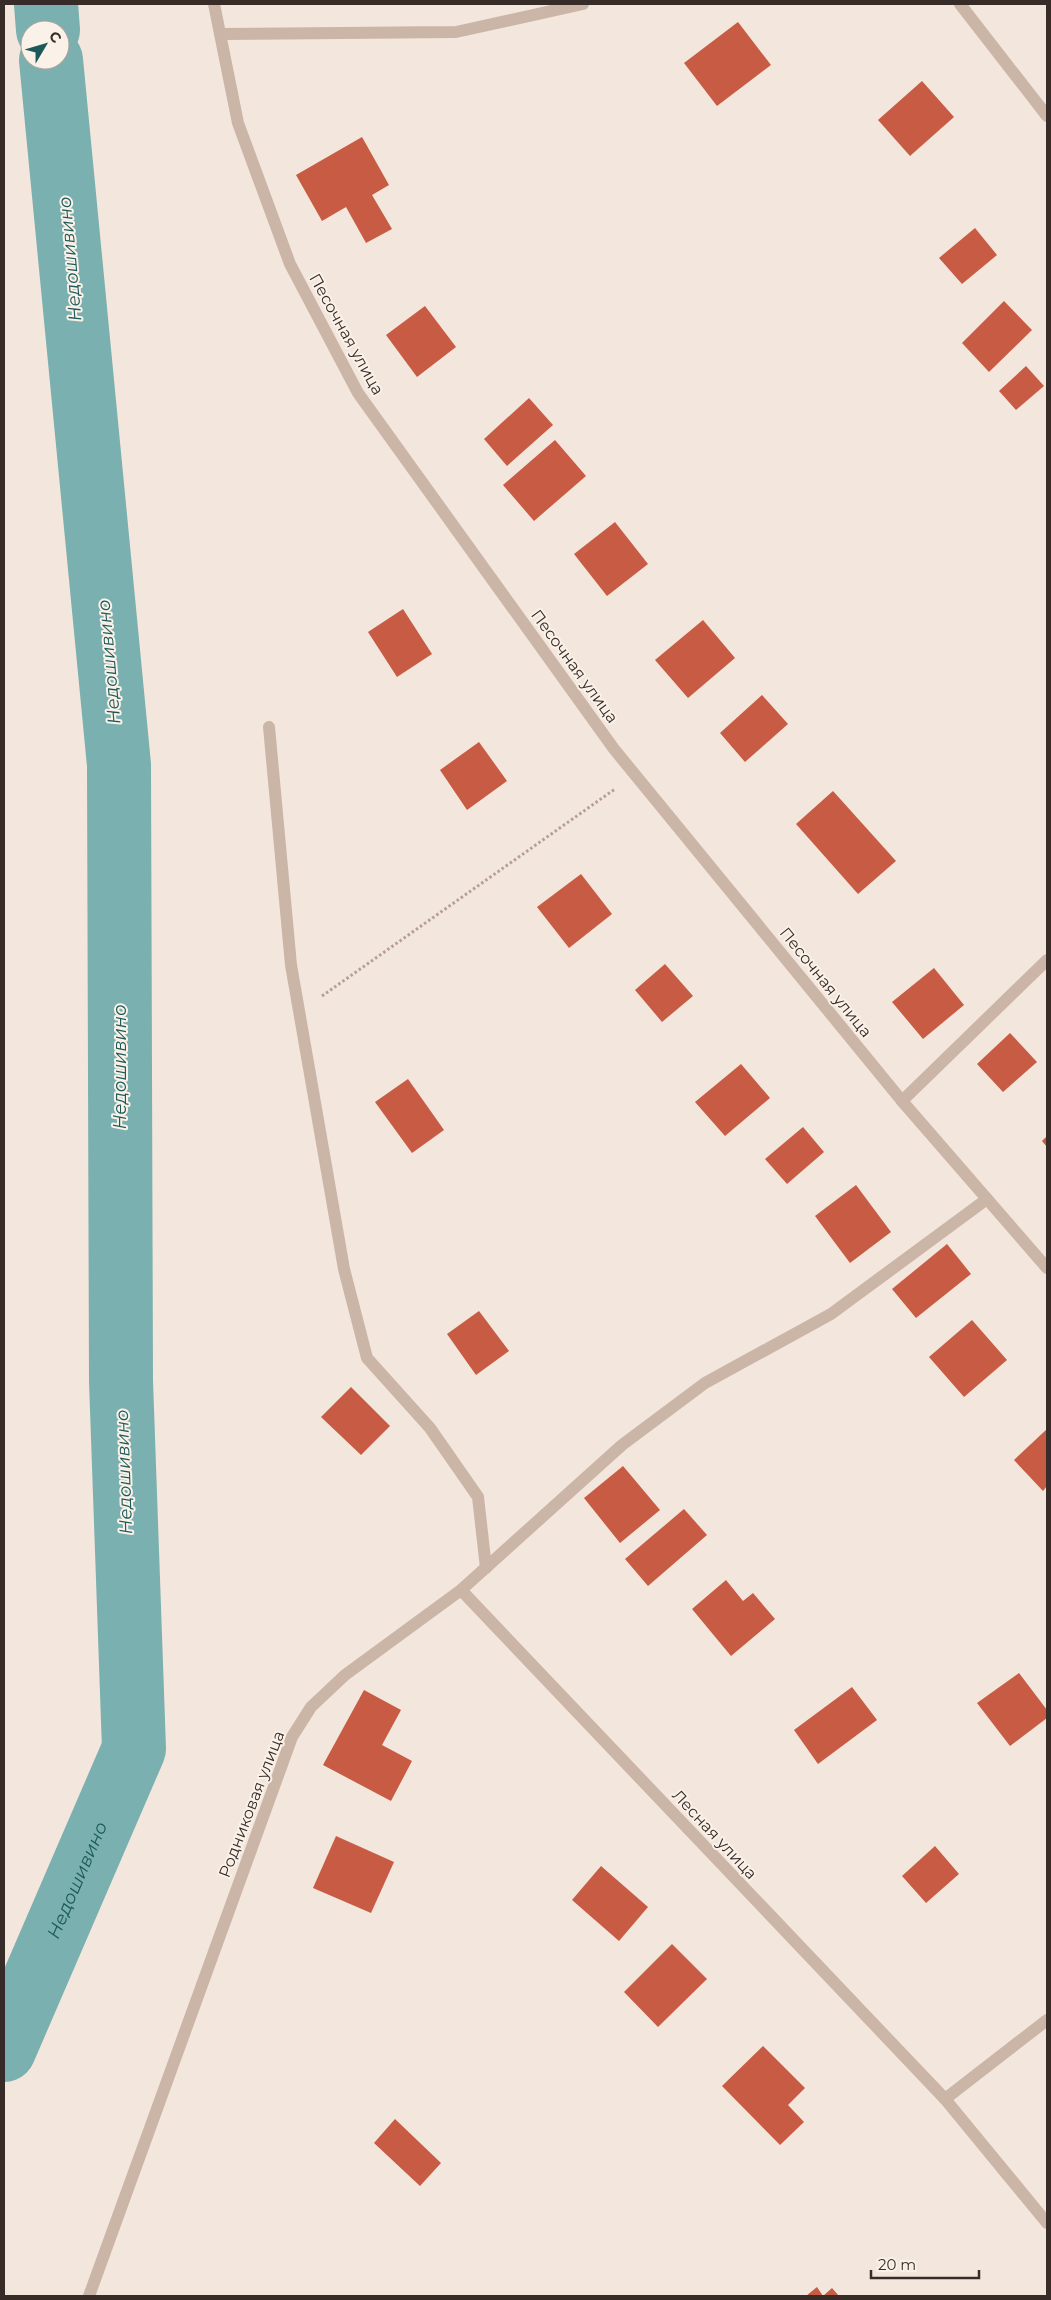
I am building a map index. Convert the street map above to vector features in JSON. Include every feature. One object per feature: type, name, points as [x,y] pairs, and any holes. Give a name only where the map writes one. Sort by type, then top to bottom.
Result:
[{"type":"street","name":"Песочная улица","points":[[214,4],[238,124],[290,264],[358,393],[614,748],[902,1101],[1047,1268]]},
{"type":"street","points":[[220,34],[456,32],[583,4]]},
{"type":"street","points":[[960,4],[1047,116]]},
{"type":"street","points":[[269,726],[291,965],[344,1269],[367,1358],[430,1428],[478,1497],[486,1568]]},
{"type":"street","points":[[902,1101],[1047,960]]},
{"type":"street","name":"Родниковая улица","points":[[89,2296],[89,2291],[292,1736],[311,1707],[345,1675],[461,1590],[622,1445],[705,1383],[830,1314],[987,1199]]},
{"type":"street","name":"Лесная улица","points":[[461,1590],[945,2100],[1047,2223]]},
{"type":"street","points":[[945,2100],[1047,2020]]},
{"type":"path","points":[[299,1012],[636,775]]},
{"type":"building","points":[[738,22],[771,65],[717,106],[684,63]]},
{"type":"building","points":[[922,81],[954,117],[910,156],[878,120]]},
{"type":"building","points":[[362,137],[389,185],[372,195],[392,229],[366,243],[346,207],[322,221],[296,175]]},
{"type":"building","points":[[975,228],[997,255],[962,284],[939,258]]},
{"type":"building","points":[[1004,301],[1032,330],[989,372],[962,343]]},
{"type":"building","points":[[425,306],[456,347],[417,377],[386,335]]},
{"type":"building","points":[[1026,366],[1044,386],[1016,410],[999,391]]},
{"type":"building","points":[[529,398],[553,425],[507,466],[484,439]]},
{"type":"building","points":[[555,440],[586,476],[534,521],[503,485]]},
{"type":"building","points":[[615,522],[648,564],[607,596],[574,554]]},
{"type":"building","points":[[403,609],[432,654],[397,677],[368,632]]},
{"type":"building","points":[[703,620],[735,658],[688,698],[655,660]]},
{"type":"building","points":[[762,695],[788,724],[745,762],[720,733]]},
{"type":"building","points":[[479,742],[507,781],[467,810],[440,770]]},
{"type":"building","points":[[833,791],[896,861],[858,894],[796,824]]},
{"type":"building","points":[[581,874],[612,914],[569,948],[537,907]]},
{"type":"building","points":[[665,964],[693,996],[662,1022],[635,990]]},
{"type":"building","points":[[934,968],[964,1005],[923,1039],[892,1002]]},
{"type":"building","points":[[1010,1033],[1037,1062],[1003,1092],[977,1064]]},
{"type":"building","points":[[741,1064],[770,1098],[725,1136],[695,1102]]},
{"type":"building","points":[[408,1079],[444,1130],[412,1153],[375,1102]]},
{"type":"building","points":[[803,1127],[824,1152],[787,1184],[765,1159]]},
{"type":"building","points":[[1047,1136],[1047,1147],[1042,1141]]},
{"type":"building","points":[[856,1185],[891,1232],[850,1263],[815,1216]]},
{"type":"building","points":[[947,1244],[971,1274],[916,1318],[892,1289]]},
{"type":"building","points":[[479,1311],[509,1351],[476,1375],[447,1334]]},
{"type":"building","points":[[972,1320],[1007,1360],[964,1397],[929,1357]]},
{"type":"building","points":[[351,1387],[390,1426],[361,1455],[321,1417]]},
{"type":"building","points":[[1047,1429],[1047,1486],[1043,1491],[1014,1460]]},
{"type":"building","points":[[623,1466],[660,1510],[620,1543],[584,1498]]},
{"type":"building","points":[[684,1509],[707,1535],[648,1586],[625,1559]]},
{"type":"building","points":[[726,1580],[743,1601],[753,1593],[775,1619],[731,1656],[692,1609]]},
{"type":"building","points":[[1019,1673],[1047,1710],[1047,1718],[1010,1746],[977,1703]]},
{"type":"building","points":[[852,1687],[877,1720],[818,1764],[794,1730]]},
{"type":"building","points":[[364,1690],[401,1710],[382,1745],[412,1761],[391,1801],[323,1765]]},
{"type":"building","points":[[336,1836],[394,1862],[371,1913],[313,1888]]},
{"type":"building","points":[[935,1846],[959,1874],[926,1903],[902,1876]]},
{"type":"building","points":[[601,1866],[648,1907],[619,1941],[572,1900]]},
{"type":"building","points":[[672,1944],[707,1979],[658,2027],[624,1992]]},
{"type":"building","points":[[763,2046],[805,2088],[788,2105],[804,2122],[780,2145],[722,2086]]},
{"type":"building","points":[[395,2119],[441,2163],[420,2186],[374,2143]]},
{"type":"building","points":[[817,2287],[823,2296],[806,2296]]},
{"type":"building","points":[[832,2288],[839,2296],[823,2296]]},
{"type":"waterway","name":"Недошивино","points":[[46,4],[47,20]]},
{"type":"waterway","name":"Недошивино","points":[[4,2050],[134,1749],[121,1381],[119,765],[52,70]]}]
